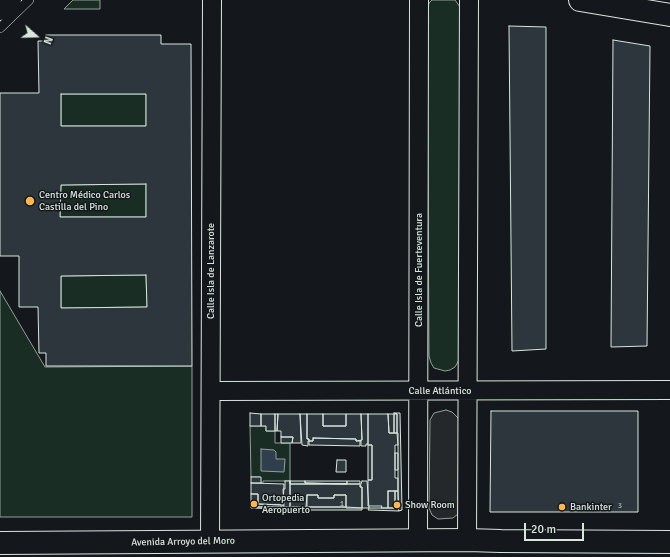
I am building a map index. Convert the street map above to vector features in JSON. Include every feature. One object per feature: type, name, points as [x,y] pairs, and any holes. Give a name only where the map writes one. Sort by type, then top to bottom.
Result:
[{"type":"street","points":[[0,11],[12,0]]},
{"type":"street","name":"Calle Isla de Lanzarote","points":[[210,542],[212,0]]},
{"type":"street","name":"Calle Isla de Fuerteventura","points":[[418,540],[419,0]]},
{"type":"street","points":[[467,540],[469,0]]},
{"type":"street","points":[[580,0],[670,15]]},
{"type":"street","name":"Calle Atlántico","points":[[211,392],[670,390]]},
{"type":"street","name":"Avenida Arroyo del Moro","points":[[0,544],[30,550],[210,542],[467,540],[670,542]]},
{"type":"street","points":[[323,557],[339,541]]},
{"type":"street","points":[[563,542],[585,557]]},
{"type":"lane","points":[[0,28],[29,0]]},
{"type":"green space","points":[[73,0],[100,0],[100,9],[64,9]]},
{"type":"green space","points":[[432,0],[455,0],[460,7],[460,353],[459,360],[455,367],[445,371],[434,368],[429,356],[427,13],[429,3]]},
{"type":"green space","points":[[61,94],[146,94],[146,126],[61,126]]},
{"type":"green space","points":[[146,184],[146,217],[60,217],[61,185]]},
{"type":"green space","points":[[146,275],[147,307],[61,308],[61,276]]},
{"type":"green space","points":[[0,291],[45,367],[192,366],[192,517],[0,517]]},
{"type":"green space","points":[[250,426],[266,426],[266,431],[275,431],[275,443],[290,443],[290,481],[263,481],[263,483],[261,483],[260,477],[251,477]]},
{"type":"shaded area","points":[[446,410],[452,412],[460,420],[458,514],[453,518],[438,519],[432,515],[429,508],[430,420],[434,413]]},
{"type":"water","points":[[261,449],[274,450],[276,452],[276,459],[285,459],[284,472],[261,471]]},
{"type":"building","points":[[509,26],[546,27],[546,349],[512,351]]},
{"type":"building","name":"Centro Médico Carlos Castilla del Pino","points":[[46,35],[161,35],[161,44],[191,44],[192,366],[46,366],[46,353],[39,353],[38,307],[19,307],[19,256],[0,256],[0,93],[39,93],[38,41],[45,41]],"holes":[[[61,94],[146,94],[146,126],[61,126]],[[146,184],[146,217],[60,217],[61,185]],[[146,275],[147,307],[61,308],[61,276]]]},
{"type":"building","points":[[613,40],[650,46],[647,346],[611,347]]},
{"type":"building","points":[[491,411],[638,411],[638,512],[490,512]]},
{"type":"building","points":[[250,413],[261,414],[261,426],[250,426]]},
{"type":"building","points":[[394,413],[400,413],[402,510],[399,511],[398,433],[397,414]]},
{"type":"building","points":[[261,414],[275,414],[275,431],[266,431],[266,426],[261,426]]},
{"type":"building","points":[[275,414],[278,414],[277,431],[275,431]]},
{"type":"building","points":[[278,414],[300,414],[301,443],[292,443],[293,437],[281,437],[281,431],[277,431]]},
{"type":"building","points":[[300,414],[307,414],[307,439],[309,439],[308,446],[302,445]]},
{"type":"building","points":[[307,414],[323,414],[323,426],[346,426],[346,414],[361,414],[362,440],[356,441],[356,439],[313,438],[313,441],[309,441],[309,439],[307,439]]},
{"type":"building","points":[[323,414],[346,414],[346,426],[323,426]]},
{"type":"building","points":[[361,414],[368,414],[368,444],[366,444],[366,446],[361,446],[360,441],[362,440]]},
{"type":"building","points":[[368,414],[388,414],[389,433],[397,433],[398,445],[395,445],[395,478],[398,478],[398,491],[388,491],[388,508],[381,508],[382,506],[368,506],[368,480],[372,480],[372,445],[368,445]]},
{"type":"building","points":[[388,414],[394,414],[394,433],[389,433]]},
{"type":"building","points":[[394,414],[397,414],[397,433],[394,433]]},
{"type":"building","points":[[281,437],[293,437],[292,443],[281,443]]},
{"type":"building","points":[[313,438],[356,439],[356,441],[360,441],[360,446],[309,445],[309,441],[313,441]]},
{"type":"building","points":[[368,445],[372,445],[372,480],[368,480]]},
{"type":"building","points":[[395,453],[398,453],[398,470],[395,470]]},
{"type":"building","points":[[337,460],[346,460],[346,472],[336,472]]},
{"type":"building","points":[[251,477],[261,477],[261,483],[251,483]]},
{"type":"building","points":[[285,481],[290,481],[290,507],[284,507],[283,489],[285,489]]},
{"type":"building","points":[[290,481],[305,481],[305,483],[347,484],[290,484]]},
{"type":"building","points":[[305,481],[347,481],[347,484],[305,483]]},
{"type":"building","points":[[347,481],[360,481],[360,484],[347,484]]},
{"type":"building","points":[[362,481],[367,481],[369,508],[362,508],[362,487],[360,487]]},
{"type":"building","points":[[251,483],[284,484],[283,505],[258,504],[258,494],[251,494]]},
{"type":"building","points":[[290,484],[360,484],[360,487],[362,487],[362,508],[346,508],[346,495],[334,495],[334,498],[318,498],[318,495],[307,495],[307,508],[290,507]]},
{"type":"building","points":[[388,491],[395,491],[395,508],[388,508]]},
{"type":"building","points":[[395,491],[398,491],[399,508],[395,508]]},
{"type":"building","points":[[251,494],[258,494],[258,504],[283,505],[284,507],[251,507]]},
{"type":"building","points":[[307,495],[318,495],[318,498],[334,498],[334,495],[346,495],[346,507],[306,507]]},
{"type":"building","points":[[284,507],[284,509],[251,508]]},
{"type":"building","points":[[290,507],[346,507],[362,508],[362,510],[290,510]]},
{"type":"building","points":[[369,508],[398,508],[399,511],[368,510]]},
{"type":"place","name":"Centro Médico Carlos Castilla del Pino","points":[[30,201]]},
{"type":"place","name":"Ortopedia Aeropuerto","points":[[254,504]]},
{"type":"place","name":"Show Room","points":[[397,505]]},
{"type":"place","name":"Bankinter","points":[[562,507]]}]
